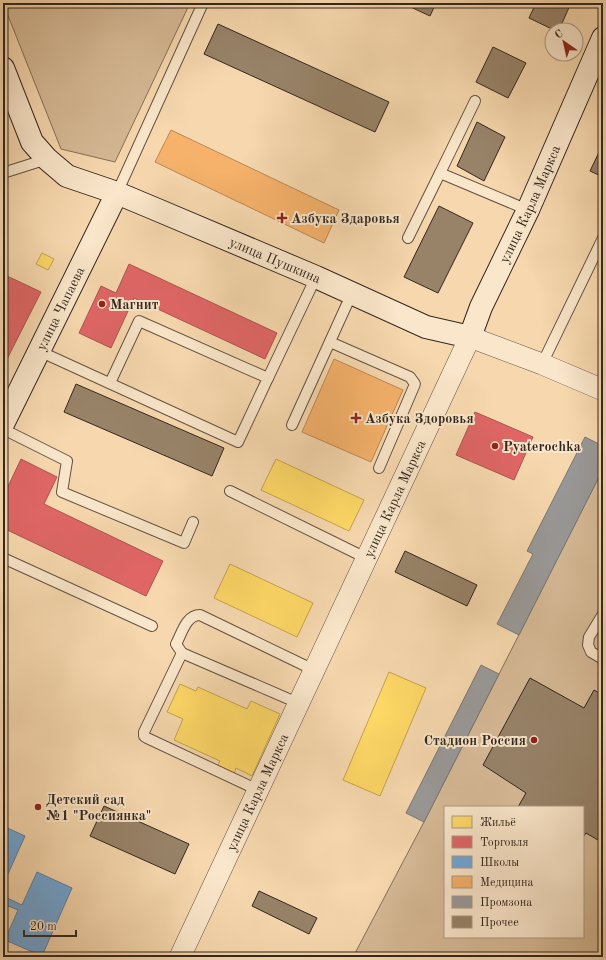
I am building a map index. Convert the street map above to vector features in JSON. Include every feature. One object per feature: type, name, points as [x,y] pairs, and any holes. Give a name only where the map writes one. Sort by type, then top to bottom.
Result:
[{"type":"street","name":"улица Карла Маркса","points":[[180,957],[470,337],[481,307],[528,210],[603,38]]},
{"type":"street","name":"улица Пушкина","points":[[3,68],[32,142],[67,176],[117,193],[316,277],[426,327],[470,337],[542,364],[603,390]]},
{"type":"street","name":"улица Чапаева","points":[[3,424],[117,193]]},
{"type":"lane","points":[[117,193],[203,3]]},
{"type":"lane","points":[[408,238],[475,101]]},
{"type":"lane","points":[[3,173],[47,158]]},
{"type":"lane","points":[[440,173],[528,210]]},
{"type":"lane","points":[[542,364],[603,238]]},
{"type":"lane","points":[[39,351],[238,442],[316,277]]},
{"type":"lane","points":[[292,425],[352,293]]},
{"type":"lane","points":[[110,383],[139,321],[268,378]]},
{"type":"lane","points":[[330,342],[410,377],[415,384],[379,468]]},
{"type":"lane","points":[[3,429],[67,461],[62,492],[184,543],[193,522]]},
{"type":"lane","points":[[230,491],[366,558]]},
{"type":"lane","points":[[3,558],[152,626]]},
{"type":"lane","points":[[603,614],[589,637],[588,645],[591,652],[603,659]]},
{"type":"lane","points":[[298,703],[182,653],[176,644],[188,619],[194,615],[200,615],[314,670]]},
{"type":"lane","points":[[182,653],[144,732],[144,736],[258,790]]},
{"type":"shaded area","points":[[3,3],[190,3],[115,162],[61,149]]},
{"type":"shaded area","name":"Стадион Россия","points":[[603,469],[603,957],[353,957],[424,822]]},
{"type":"building: Жильё","points":[[42,253],[54,259],[48,270],[36,264]]},
{"type":"building: Жильё","points":[[276,459],[364,500],[349,531],[261,490]]},
{"type":"building: Жильё","points":[[230,564],[313,603],[297,637],[214,598]]},
{"type":"building: Жильё","points":[[389,672],[426,688],[380,796],[343,780]]},
{"type":"building: Жильё","points":[[180,684],[196,691],[198,687],[247,709],[251,701],[280,714],[252,776],[236,768],[233,777],[216,769],[220,761],[174,740],[183,719],[167,712]]},
{"type":"building: Торговля","points":[[129,264],[277,333],[265,359],[134,298],[111,348],[79,333],[101,286],[116,293]]},
{"type":"building: Торговля","points":[[5,275],[41,292],[3,367],[3,280]]},
{"type":"building: Торговля","name":"Pyaterochka","points":[[475,412],[533,437],[514,480],[456,455]]},
{"type":"building: Торговля","points":[[21,459],[57,477],[44,504],[163,561],[146,596],[3,528],[3,497]]},
{"type":"building: Школы","points":[[3,826],[25,836],[3,885]]},
{"type":"building: Школы","points":[[37,872],[72,888],[42,956],[5,940],[18,910],[3,904],[3,896],[22,905]]},
{"type":"building: Медицина","points":[[171,130],[339,210],[324,243],[155,162]]},
{"type":"building: Медицина","points":[[334,359],[403,390],[371,462],[302,432]]},
{"type":"building: Промзона","points":[[585,437],[603,446],[603,469],[519,635],[497,624],[533,554],[527,551]]},
{"type":"building: Промзона","points":[[481,665],[499,674],[424,822],[406,813]]},
{"type":"building: Прочее","points":[[402,3],[436,3],[430,16]]},
{"type":"building: Прочее","points":[[536,3],[571,3],[563,22],[544,22],[544,25],[529,18]]},
{"type":"building: Прочее","points":[[218,24],[389,102],[375,132],[204,54]]},
{"type":"building: Прочее","points":[[493,47],[526,63],[508,98],[476,82]]},
{"type":"building: Прочее","points":[[477,122],[505,137],[484,181],[457,166]]},
{"type":"building: Прочее","points":[[603,144],[603,177],[590,171]]},
{"type":"building: Прочее","points":[[439,206],[473,223],[438,293],[404,277]]},
{"type":"building: Прочее","points":[[76,384],[224,448],[212,476],[64,412]]},
{"type":"building: Прочее","points":[[405,551],[477,585],[467,606],[395,572]]},
{"type":"building: Прочее","points":[[530,678],[584,708],[594,690],[603,695],[603,843],[586,833],[584,836],[584,806],[519,806],[526,793],[483,765]]},
{"type":"building: Прочее","points":[[104,806],[189,844],[175,874],[90,836]]},
{"type":"building: Прочее","points":[[259,891],[317,918],[309,934],[252,906]]},
{"type":"place","name":"Азбука Здаровья","points":[[282,218]]},
{"type":"place","name":"Магнит","points":[[102,304]]},
{"type":"place","name":"Азбука Здоровья","points":[[356,418]]},
{"type":"place","name":"Pyaterochka","points":[[495,446]]},
{"type":"place","name":"Стадион Россия","points":[[534,740]]},
{"type":"place","name":"Детский сад №1 \"Россиянка\"","points":[[38,807]]}]
